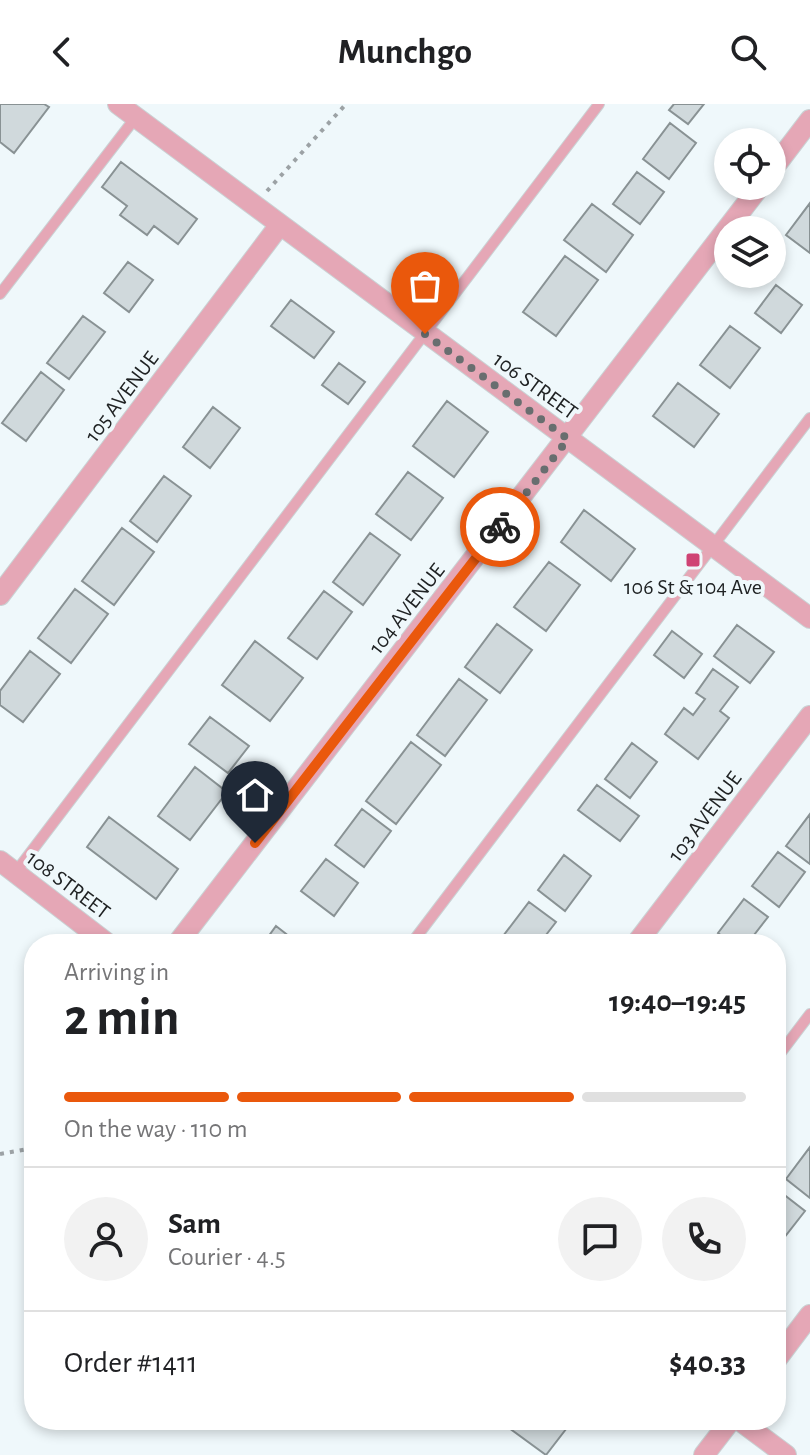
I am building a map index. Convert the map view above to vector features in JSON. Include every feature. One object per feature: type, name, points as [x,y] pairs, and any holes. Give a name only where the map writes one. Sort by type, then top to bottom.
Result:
[{"type":"street","name":"106 STREET","points":[[118,104],[810,618]]},
{"type":"street","points":[[786,152],[810,120]]},
{"type":"street","name":"104 AVENUE","points":[[185,934],[749,200]]},
{"type":"street","name":"105 AVENUE","points":[[0,595],[279,226]]},
{"type":"street","name":"103 AVENUE","points":[[644,934],[810,716]]},
{"type":"street","name":"108 STREET","points":[[8,867],[95,934]]},
{"type":"street","points":[[786,1347],[810,1315]]},
{"type":"street","points":[[704,1455],[723,1430]]},
{"type":"street","points":[[752,1430],[786,1455]]},
{"type":"lane","points":[[8,867],[425,334],[599,104]]},
{"type":"lane","points":[[0,294],[136,117]]},
{"type":"lane","points":[[419,934],[810,418]]},
{"type":"lane","points":[[786,1046],[810,1014]]},
{"type":"path","points":[[253,205],[346,104]]},
{"type":"path","points":[[0,1154],[24,1150]]},
{"type":"building","points":[[0,104],[44,104],[49,107],[14,153],[0,142]]},
{"type":"building","points":[[674,104],[704,104],[688,124],[669,110]]},
{"type":"building","points":[[670,123],[696,143],[669,179],[643,159]]},
{"type":"building","points":[[121,162],[197,219],[178,244],[154,226],[147,235],[120,215],[127,206],[102,187]]},
{"type":"building","points":[[637,172],[664,192],[640,224],[613,204]]},
{"type":"building","points":[[810,203],[810,253],[786,235]]},
{"type":"building","points":[[592,204],[633,235],[606,272],[564,240]]},
{"type":"building","points":[[565,256],[598,280],[556,336],[523,312]]},
{"type":"building","points":[[128,262],[153,280],[129,312],[104,293]]},
{"type":"building","points":[[774,288],[780,288],[802,305],[781,333],[755,313]]},
{"type":"building","points":[[291,300],[334,332],[314,358],[271,326]]},
{"type":"building","points":[[83,316],[105,332],[69,379],[47,363]]},
{"type":"building","points":[[730,326],[760,348],[730,388],[700,365]]},
{"type":"building","points":[[339,363],[365,382],[348,404],[322,385]]},
{"type":"building","points":[[41,372],[64,390],[26,441],[2,423]]},
{"type":"building","points":[[678,383],[719,414],[694,447],[653,416]]},
{"type":"building","points":[[447,401],[488,432],[454,477],[413,446]]},
{"type":"building","points":[[213,407],[240,428],[210,468],[183,447]]},
{"type":"building","points":[[408,472],[443,498],[411,540],[376,514]]},
{"type":"building","points":[[164,476],[191,496],[157,542],[130,521]]},
{"type":"building","points":[[584,510],[635,549],[611,581],[561,542]]},
{"type":"building","points":[[122,528],[154,552],[114,605],[82,581]]},
{"type":"building","points":[[370,533],[400,555],[363,605],[333,582]]},
{"type":"building","points":[[549,562],[580,585],[546,631],[514,607]]},
{"type":"building","points":[[75,589],[108,614],[71,663],[38,638]]},
{"type":"building","points":[[324,591],[352,612],[317,659],[288,638]]},
{"type":"building","points":[[497,624],[532,650],[500,693],[465,667]]},
{"type":"building","points":[[737,625],[774,652],[750,683],[714,656]]},
{"type":"building","points":[[672,631],[702,654],[684,678],[654,655]]},
{"type":"building","points":[[255,641],[303,678],[270,721],[222,685]]},
{"type":"building","points":[[30,651],[60,674],[23,722],[0,705],[0,691]]},
{"type":"building","points":[[713,669],[738,687],[720,711],[729,718],[698,759],[665,734],[684,708],[693,715],[705,699],[696,693]]},
{"type":"building","points":[[459,679],[487,700],[445,756],[417,735]]},
{"type":"building","points":[[210,717],[249,746],[228,773],[189,744]]},
{"type":"building","points":[[411,742],[441,765],[396,824],[366,801]]},
{"type":"building","points":[[632,743],[657,762],[630,798],[605,779]]},
{"type":"building","points":[[195,767],[227,792],[190,840],[158,816]]},
{"type":"building","points":[[597,785],[639,816],[620,841],[578,810]]},
{"type":"building","points":[[362,809],[391,831],[364,867],[335,845]]},
{"type":"building","points":[[810,814],[810,864],[786,846]]},
{"type":"building","points":[[109,817],[178,869],[156,899],[87,847]]},
{"type":"building","points":[[778,852],[805,872],[779,907],[752,886]]},
{"type":"building","points":[[564,855],[591,876],[565,911],[538,890]]},
{"type":"building","points":[[326,859],[358,883],[334,916],[301,891]]},
{"type":"building","points":[[744,899],[768,917],[755,934],[718,933]]},
{"type":"building","points":[[529,902],[556,922],[547,934],[505,934]]},
{"type":"building","points":[[276,926],[286,934],[270,934]]},
{"type":"building","points":[[810,1147],[810,1198],[786,1179]]},
{"type":"building","points":[[786,1196],[805,1211],[786,1235]]},
{"type":"building","points":[[512,1430],[565,1430],[546,1455]]},
{"type":"way so far","points":[[425,334],[568,439],[500,527]]},
{"type":"place","name":"106 St & 104 Ave","points":[[693,560]]},
{"type":"route","points":[[255,843],[500,527]]}]
